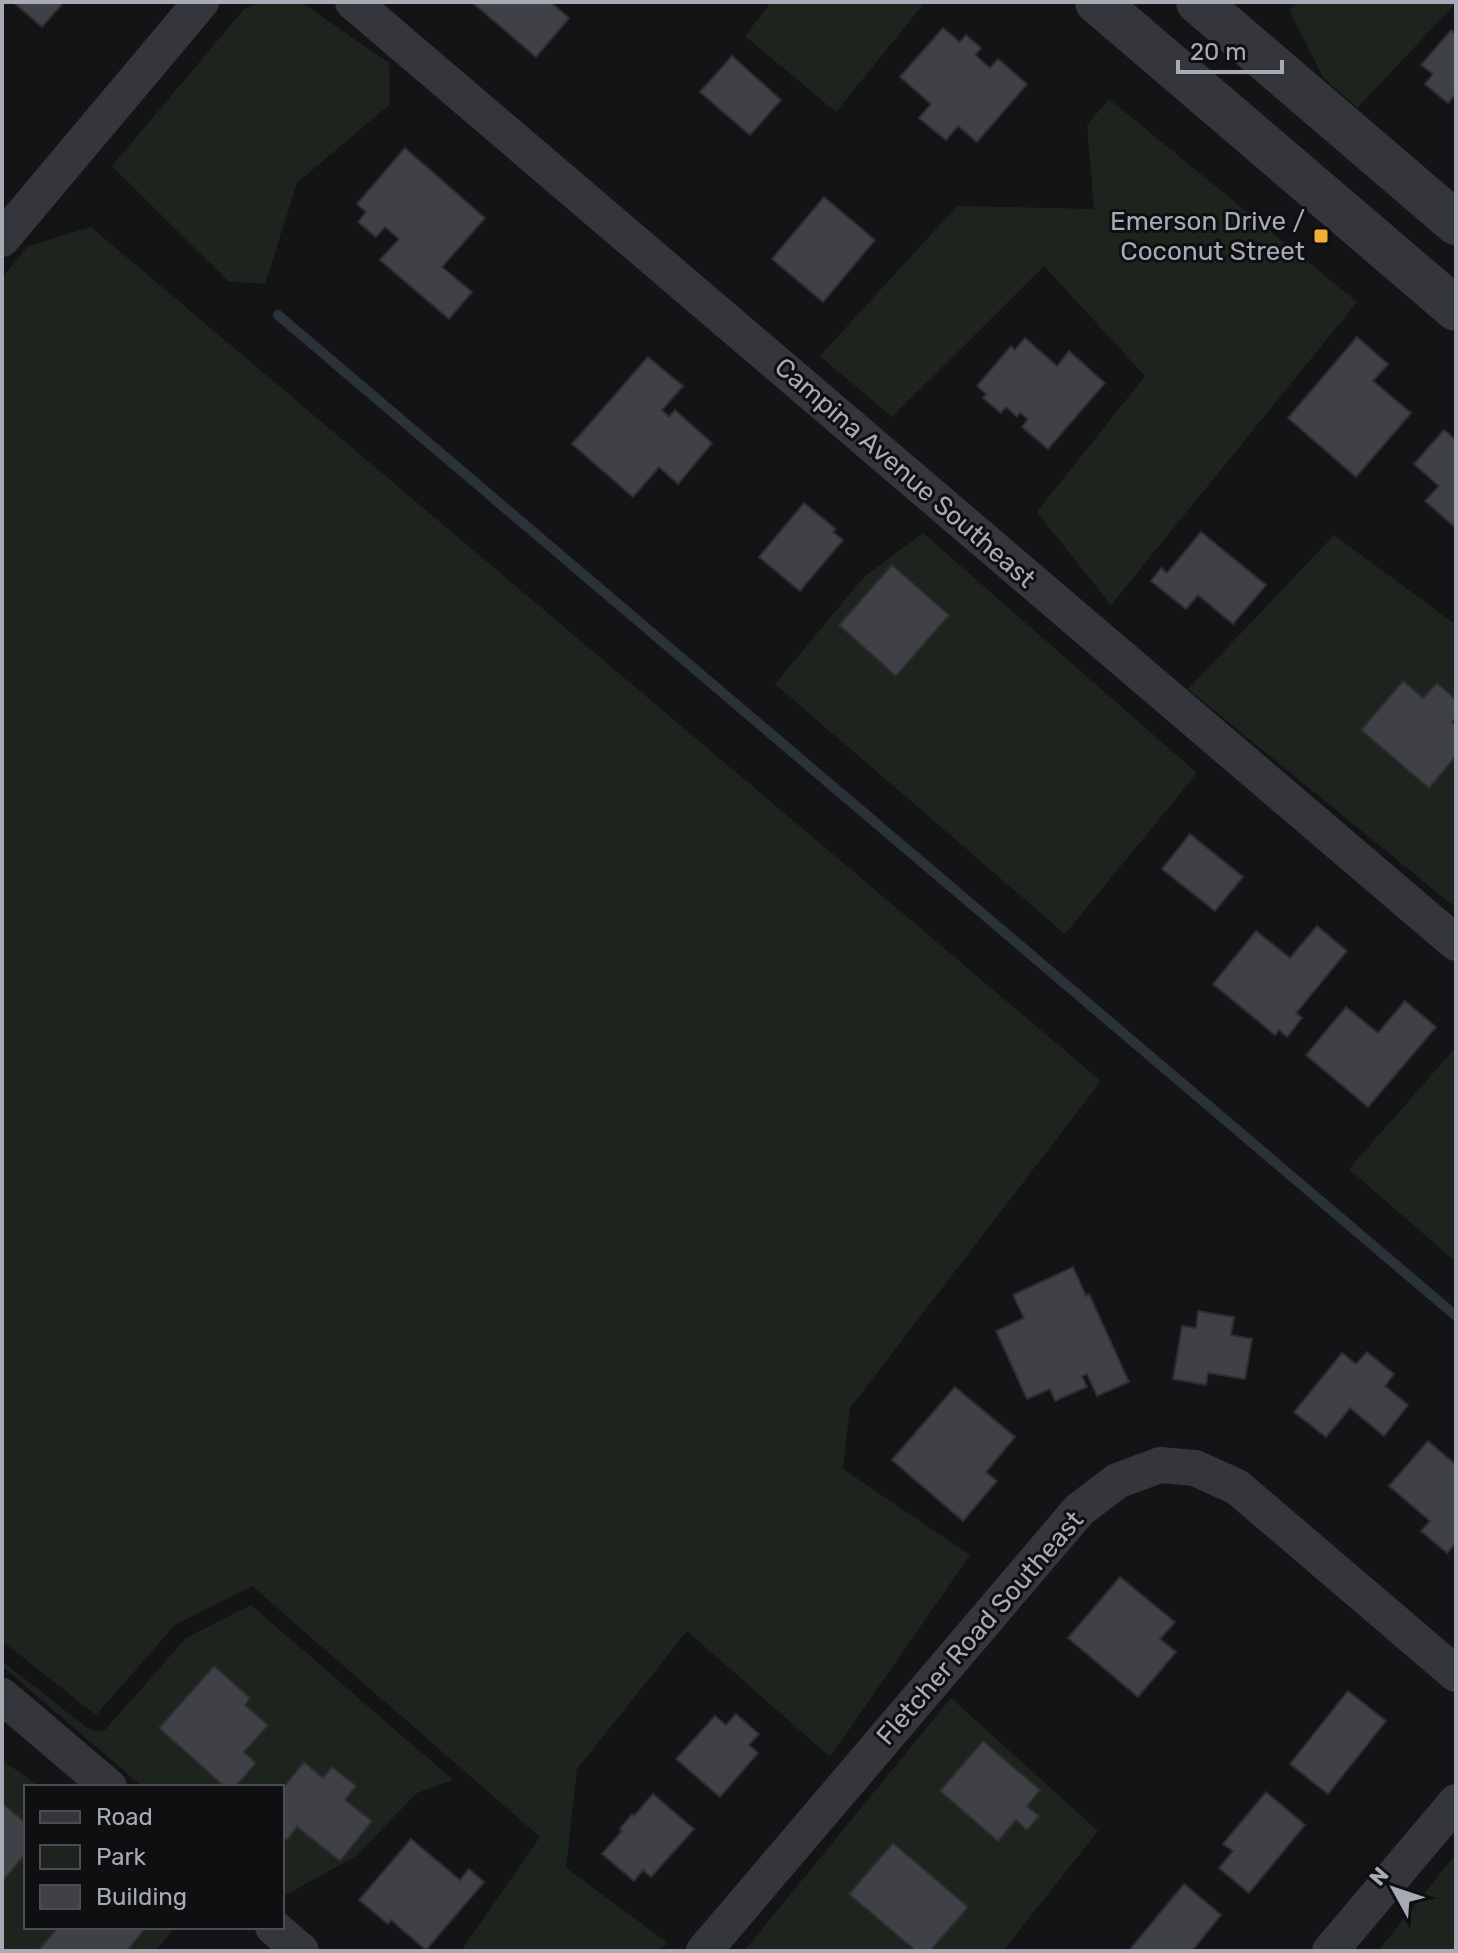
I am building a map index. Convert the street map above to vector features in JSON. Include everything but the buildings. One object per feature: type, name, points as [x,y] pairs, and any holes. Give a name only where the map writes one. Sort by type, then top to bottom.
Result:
[{"type":"street","points":[[2,239],[201,2]]},
{"type":"street","name":"Campina Avenue Southeast","points":[[353,2],[1456,943]]},
{"type":"street","points":[[1097,2],[1456,309]]},
{"type":"street","points":[[1198,2],[1456,223]]},
{"type":"street","name":"Fletcher Road Southeast","points":[[704,1951],[1079,1510],[1117,1481],[1160,1465],[1195,1468],[1237,1487],[1456,1674]]},
{"type":"street","points":[[2,1696],[107,1785]]},
{"type":"street","points":[[1330,1951],[1456,1802]]},
{"type":"street","points":[[275,1929],[301,1951]]},
{"type":"green space","points":[[265,2],[301,2],[389,63],[390,104],[297,183],[265,284],[228,281],[112,166],[245,8]]},
{"type":"green space","points":[[771,2],[925,2],[836,112],[745,36]]},
{"type":"green space","points":[[1297,2],[1456,3],[1357,108],[1323,77],[1289,10]]},
{"type":"green space","points":[[1109,99],[1357,302],[1111,605],[1037,512],[1145,376],[1044,266],[892,417],[820,356],[957,206],[1094,209],[1087,125]]},
{"type":"green space","points":[[91,227],[1101,1081],[850,1408],[843,1469],[970,1555],[830,1757],[687,1631],[577,1769],[566,1868],[668,1943],[658,1951],[461,1951],[540,1837],[252,1586],[175,1625],[96,1715],[2,1641],[2,278],[28,246]]},
{"type":"green space","points":[[923,533],[1197,773],[1065,934],[775,684],[864,577]]},
{"type":"green space","points":[[1334,535],[1456,625],[1456,908],[1188,689]]},
{"type":"green space","points":[[1456,1047],[1456,1262],[1349,1169]]},
{"type":"green space","points":[[251,1605],[453,1780],[417,1793],[356,1856],[284,1896],[284,1785],[141,1785],[2,1666],[2,1661],[86,1727],[105,1730],[186,1638]]},
{"type":"green space","points":[[951,1698],[1098,1831],[1003,1951],[744,1951]]},
{"type":"green space","points":[[2,1760],[37,1785],[24,1785],[24,1929],[173,1929],[156,1951],[2,1951]]},
{"type":"green space","points":[[1456,1854],[1456,1951],[1378,1951]]},
{"type":"waterway","points":[[278,315],[1456,1316]]},
{"type":"place","name":"Emerson Drive / Coconut Street","points":[[1321,236]]}]
